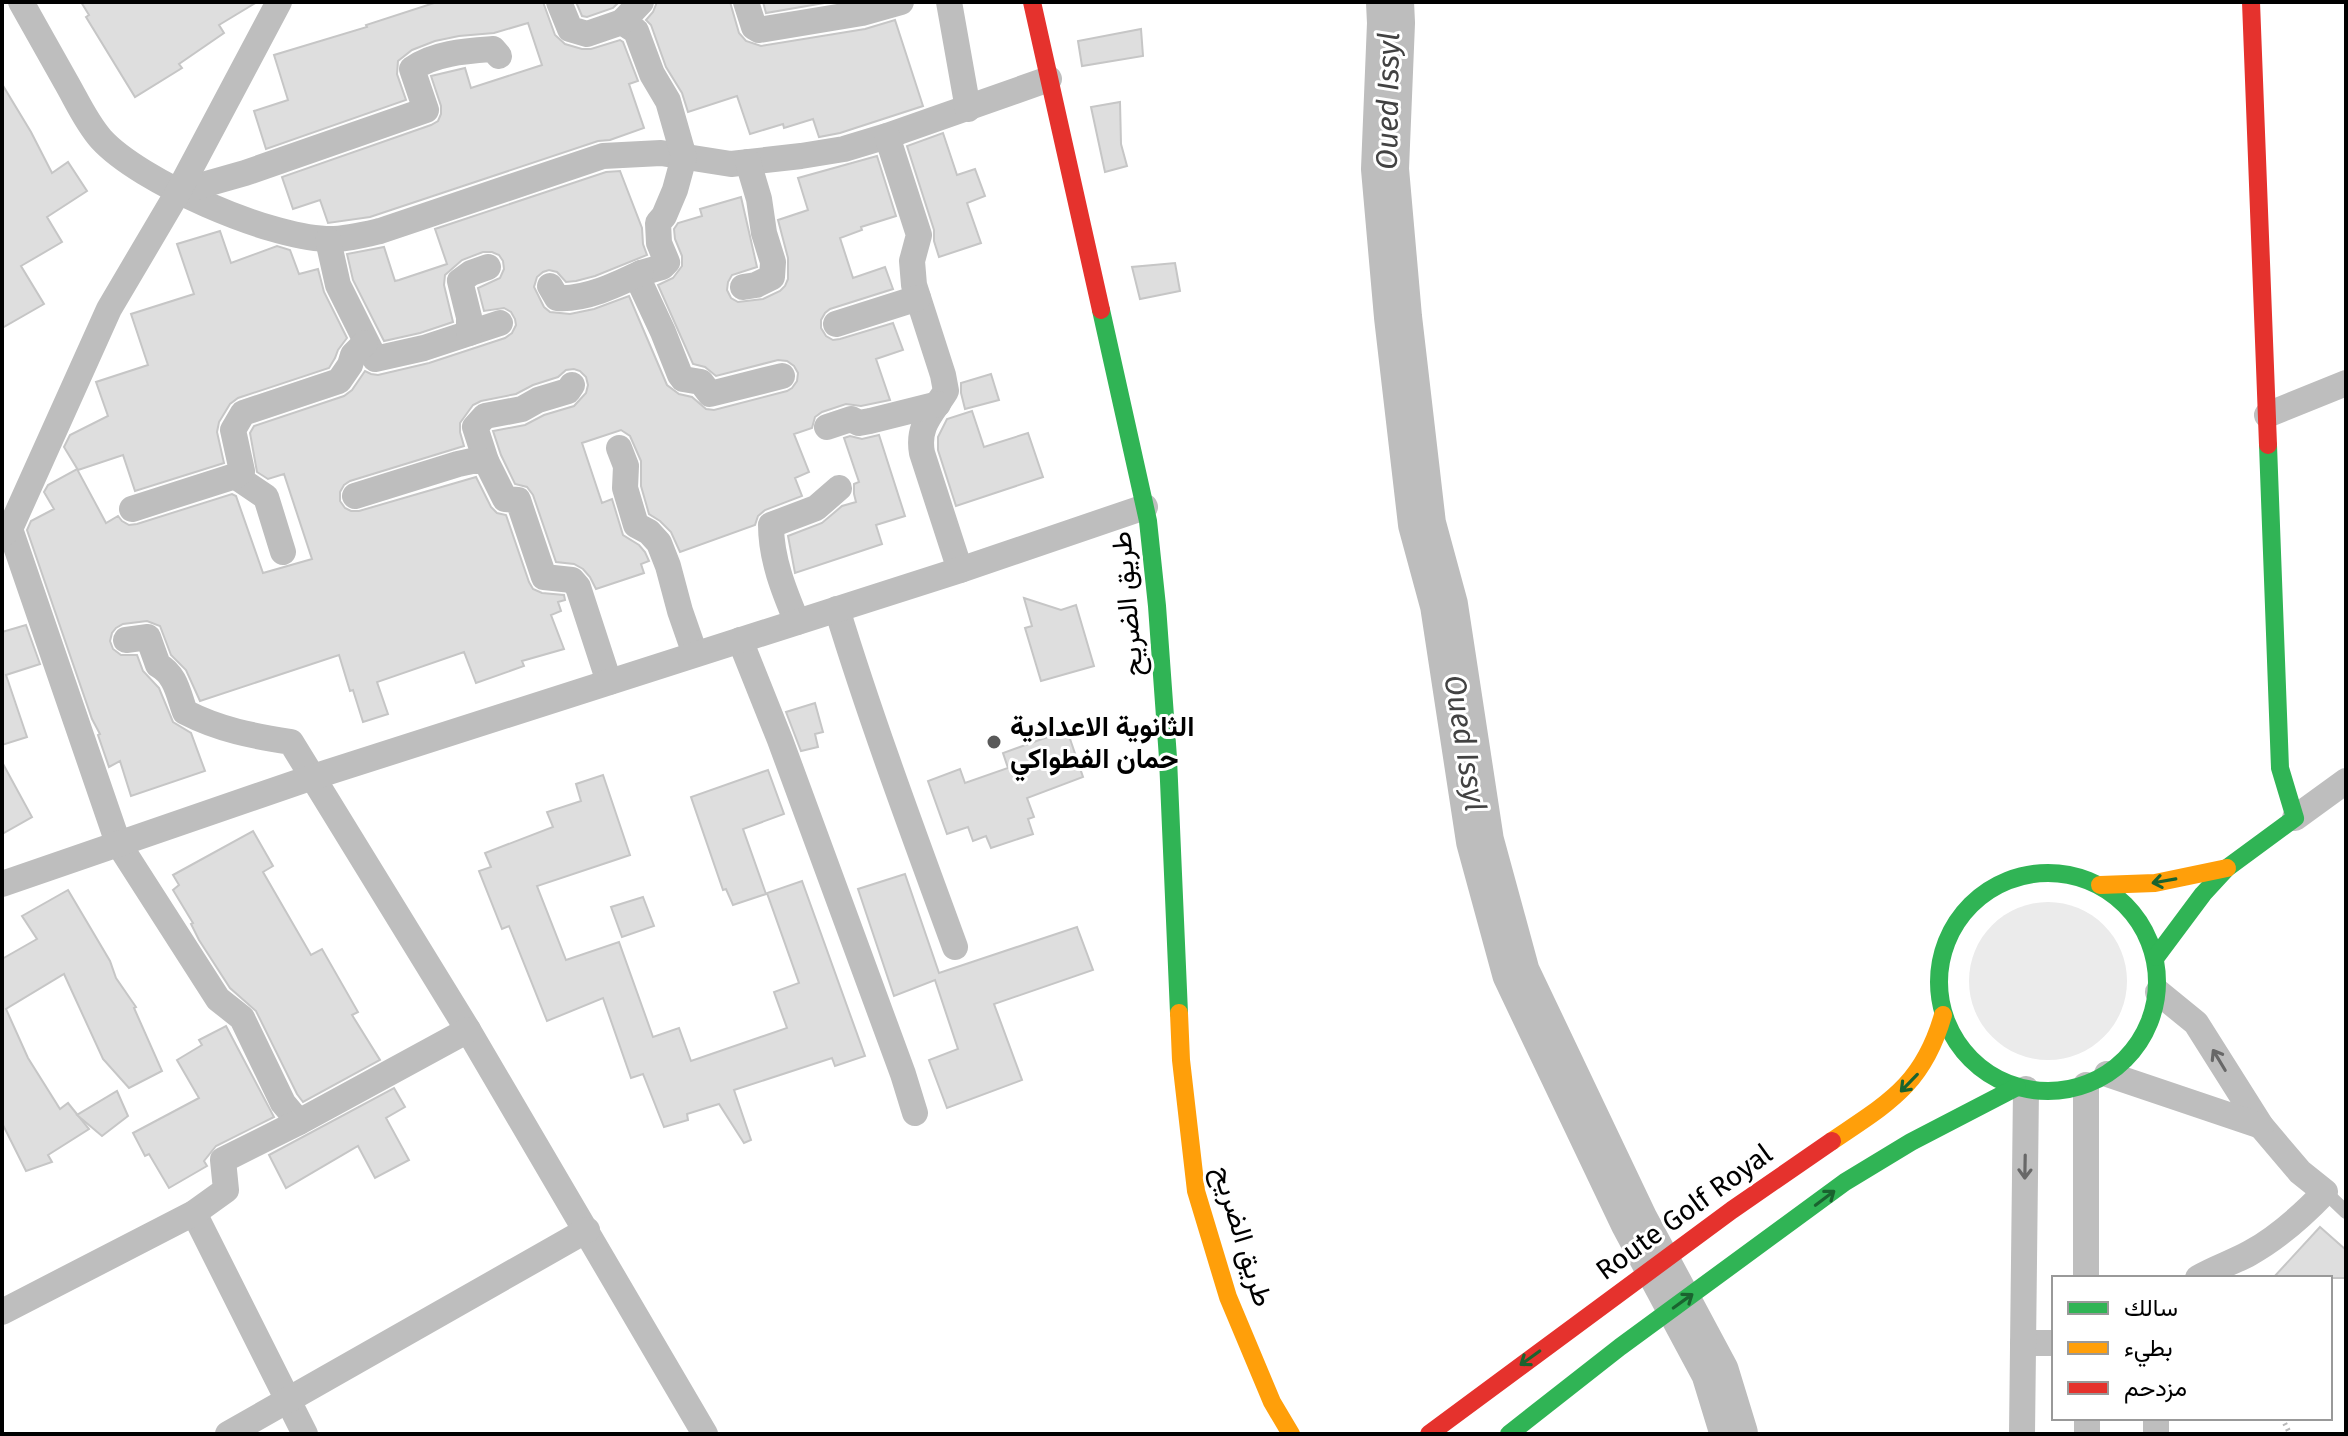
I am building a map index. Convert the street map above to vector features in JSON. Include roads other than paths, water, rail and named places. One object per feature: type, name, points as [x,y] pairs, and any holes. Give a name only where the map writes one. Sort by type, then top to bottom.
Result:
[{"type":"street","points":[[21,2],[89,123],[103,141],[129,162],[178,192],[285,234],[328,240],[380,231],[603,156],[661,153],[731,164],[844,149],[1049,79]]},
{"type":"street","points":[[279,2],[178,192],[109,309],[6,532],[118,843],[218,999],[242,1018],[283,1103],[299,1122]]},
{"type":"street","points":[[559,2],[570,29],[587,34],[622,22],[641,2]]},
{"type":"street","points":[[746,2],[754,27],[759,30],[862,13],[901,2]]},
{"type":"street","points":[[949,2],[968,109]]},
{"type":"street","name":"طريق الضريح","points":[[1032,2],[1145,507],[1163,687],[1181,1060],[1196,1191],[1228,1297],[1272,1402],[1291,1434]]},
{"type":"street","points":[[2251,2],[2280,768],[2295,818]]},
{"type":"street","points":[[550,286],[557,298],[570,299],[662,267],[667,262],[659,243],[658,223],[675,190],[684,157],[668,101],[652,74],[636,31],[622,22]]},
{"type":"street","points":[[178,192],[245,173],[426,110],[412,69],[422,62],[466,51],[493,49],[499,56]]},
{"type":"street","points":[[887,136],[919,235],[912,261],[914,285],[946,391],[922,428],[922,453],[960,570]]},
{"type":"street","points":[[743,287],[772,277],[773,262],[748,162]]},
{"type":"street","points":[[328,240],[338,285],[375,359],[424,348],[500,323]]},
{"type":"street","points":[[469,333],[469,317],[460,281],[488,267]]},
{"type":"street","points":[[641,273],[641,285],[683,379],[701,382],[710,394],[782,376]]},
{"type":"street","points":[[836,324],[918,298]]},
{"type":"street","points":[[132,509],[235,476],[242,471],[233,430],[243,413],[339,381],[353,355],[365,343]]},
{"type":"street","points":[[2267,415],[2346,383]]},
{"type":"street","points":[[572,385],[568,391],[538,400],[522,409],[485,416],[475,427],[486,461],[505,499],[518,500],[544,577],[572,580],[578,587],[609,682]]},
{"type":"street","points":[[827,427],[851,419],[859,423],[938,404]]},
{"type":"street","points":[[619,448],[626,466],[625,488],[636,525],[649,532],[659,543],[695,654]]},
{"type":"street","points":[[355,496],[458,464],[486,461]]},
{"type":"street","points":[[235,476],[266,497],[283,552]]},
{"type":"street","points":[[797,622],[783,587],[771,525],[816,508],[839,488]]},
{"type":"street","points":[[2,884],[313,777],[960,570],[1145,507]]},
{"type":"street","points":[[837,609],[900,799],[955,947]]},
{"type":"street","points":[[126,640],[148,637],[158,665],[169,671],[185,712],[246,736],[291,742],[468,1030],[705,1434]]},
{"type":"street","points":[[740,640],[780,740],[915,1113]]},
{"type":"street","points":[[2156,957],[2203,894],[2227,868],[2346,781]]},
{"type":"street","points":[[2100,885],[2155,883],[2227,868]]},
{"type":"street","points":[[2037,872],[2069,874],[2100,885],[2125,903],[2144,928],[2156,957],[2158,992],[2153,1017],[2142,1039],[2127,1059],[2096,1080],[2066,1090],[2046,1092],[2022,1088],[1992,1076],[1971,1060],[1954,1039],[1943,1015],[1938,983],[1942,951],[1956,922],[1978,897],[2005,880],[2037,872]]},
{"type":"street","points":[[2158,992],[2196,1023],[2261,1126],[2300,1172],[2325,1192],[2279,1234],[2249,1254],[2202,1276]]},
{"type":"street","name":"Route Golf Royal","points":[[1429,1434],[1732,1210],[1867,1118],[1908,1086],[1936,1043],[1943,1015]]},
{"type":"street","points":[[2,1312],[194,1213],[226,1190],[223,1160],[468,1030]]},
{"type":"street","points":[[2096,1080],[2261,1126]]},
{"type":"street","points":[[2086,1276],[2096,1080]]},
{"type":"street","points":[[1509,1434],[1620,1347],[1882,1158],[2022,1088]]},
{"type":"street","points":[[2022,1088],[2022,1434]]},
{"type":"street","points":[[194,1213],[305,1434]]},
{"type":"street","points":[[228,1434],[587,1230]]},
{"type":"street","points":[[2023,1343],[2052,1343]]},
{"type":"lane","points":[[2325,1192],[2346,1212]]},
{"type":"waterway","name":"Oued Issyl","points":[[1390,2],[1385,169],[1398,317],[1422,524],[1444,605],[1480,841],[1516,973],[1634,1221],[1715,1372],[1734,1434]]},
{"type":"place","name":"الثانوية الاعدادية حمان الفطواكي","points":[[994,742]]}]
